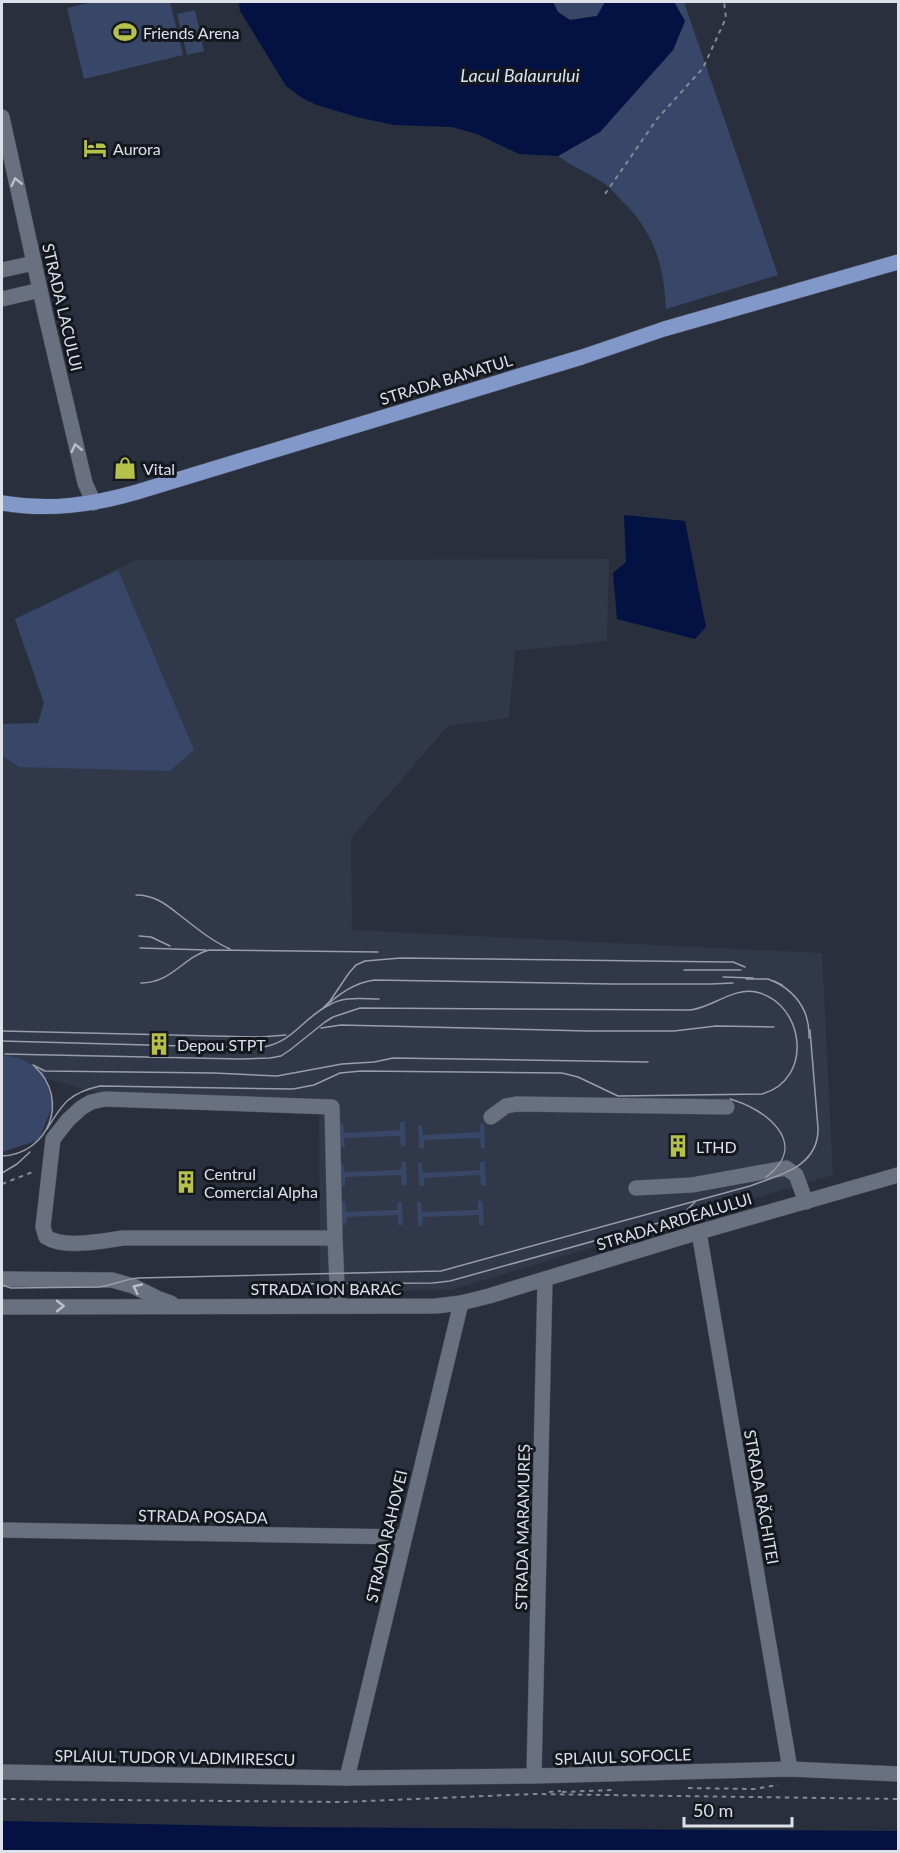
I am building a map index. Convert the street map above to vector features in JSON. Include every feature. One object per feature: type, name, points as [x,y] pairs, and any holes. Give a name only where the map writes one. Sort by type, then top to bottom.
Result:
[{"type":"main road","name":"STRADA BANATUL","points":[[2,503],[47,508],[94,503],[137,492],[582,357],[664,329],[898,262]]},
{"type":"street","name":"STRADA LACULUI","points":[[2,117],[85,483],[94,503]]},
{"type":"street","points":[[2,270],[34,263]]},
{"type":"street","points":[[2,299],[40,290]]},
{"type":"street","points":[[335,1238],[123,1238],[91,1243],[53,1242],[46,1237],[43,1227],[53,1139],[81,1108],[91,1102],[110,1099],[332,1107],[338,1306]]},
{"type":"street","points":[[491,1117],[506,1106],[517,1104],[727,1107]]},
{"type":"street","points":[[636,1188],[692,1185],[786,1168],[796,1175],[806,1202]]},
{"type":"street","name":"STRADA ARDEALULUI","points":[[461,1303],[898,1175]]},
{"type":"street","name":"STRADA RĂCHITEI","points":[[699,1232],[790,1769]]},
{"type":"street","name":"STRADA ION BARAC","points":[[2,1279],[112,1280],[133,1286],[164,1302],[191,1306]]},
{"type":"street","name":"STRADA MARAMUREȘ","points":[[534,1776],[545,1279]]},
{"type":"street","name":"STRADA ION BARAC","points":[[2,1307],[436,1306],[461,1303]]},
{"type":"street","name":"STRADA RAHOVEI","points":[[347,1778],[461,1303]]},
{"type":"street","name":"STRADA POSADA","points":[[2,1530],[404,1537]]},
{"type":"street","name":"SPLAIUL SOFOCLE","points":[[347,1778],[790,1769],[898,1773]]},
{"type":"street","name":"SPLAIUL TUDOR VLADIMIRESCU","points":[[2,1772],[347,1778]]},
{"type":"path","points":[[606,194],[657,118],[703,68],[726,18],[724,2]]},
{"type":"path","points":[[2,1184],[50,1165]]},
{"type":"path","points":[[688,1788],[754,1789],[781,1785]]},
{"type":"path","points":[[2,1799],[343,1802],[618,1790]]},
{"type":"path","points":[[534,1794],[898,1799]]},
{"type":"shaded area","name":"Friends Arena","points":[[94,2],[170,2],[183,55],[84,79],[67,8]]},
{"type":"shaded area","points":[[553,2],[605,2],[597,16],[570,20],[558,12]]},
{"type":"shaded area","points":[[674,2],[684,2],[778,275],[666,309],[659,262],[640,222],[606,185],[558,156],[600,132],[673,50],[685,21]]},
{"type":"shaded area","points":[[195,10],[204,51],[187,55],[177,14]]},
{"type":"shaded area","points":[[609,559],[607,641],[515,651],[509,718],[448,726],[351,838],[352,930],[822,953],[833,1175],[451,1290],[320,1292],[319,1098],[104,1095],[2,1066],[2,724],[38,723],[44,703],[15,619],[135,560]]},
{"type":"shaded area","points":[[118,570],[194,750],[170,771],[19,767],[2,756],[2,724],[38,723],[44,703],[15,619]]},
{"type":"shaded area","points":[[2,1055],[19,1058],[43,1070],[53,1104],[39,1140],[2,1152]]},
{"type":"shaded area","points":[[400,1122],[405,1122],[406,1146],[401,1147],[400,1136],[344,1138],[345,1147],[339,1147],[338,1123],[343,1123],[344,1133],[400,1130]]},
{"type":"shaded area","points":[[480,1124],[484,1124],[485,1148],[481,1148],[480,1138],[424,1140],[424,1148],[419,1149],[418,1125],[422,1125],[423,1135],[480,1132]]},
{"type":"shaded area","points":[[401,1162],[406,1162],[407,1185],[402,1185],[401,1175],[345,1177],[345,1186],[340,1186],[339,1163],[343,1163],[344,1172],[401,1170]]},
{"type":"shaded area","points":[[480,1162],[485,1162],[486,1186],[481,1186],[480,1175],[424,1178],[424,1186],[419,1186],[418,1163],[422,1163],[423,1173],[480,1170]]},
{"type":"shaded area","points":[[478,1201],[483,1201],[484,1225],[479,1225],[479,1215],[423,1217],[422,1226],[418,1226],[417,1202],[421,1202],[422,1212],[478,1210]]},
{"type":"shaded area","points":[[341,1202],[345,1202],[346,1212],[397,1210],[398,1202],[402,1202],[403,1225],[398,1225],[398,1215],[347,1217],[346,1225],[342,1225]]},
{"type":"water","name":"Lacul Balaurului","points":[[239,2],[553,2],[558,12],[570,20],[597,16],[605,2],[674,2],[685,21],[673,50],[600,132],[558,156],[519,154],[477,134],[452,127],[394,125],[357,117],[302,98],[286,86],[240,11]]},
{"type":"water","points":[[624,515],[685,521],[706,627],[695,639],[617,619],[613,573],[626,562]]},
{"type":"water","points":[[2,1821],[279,1827],[898,1831],[898,1851],[2,1852]]},
{"type":"tram line","points":[[136,895],[151,897],[163,903],[207,936],[230,949]]},
{"type":"tram line","points":[[139,936],[151,937],[170,946]]},
{"type":"tram line","points":[[140,948],[206,950]]},
{"type":"tram line","points":[[141,983],[161,979],[200,953],[209,950],[378,952]]},
{"type":"tram line","points":[[733,983],[613,984],[374,980],[346,990],[322,1009],[356,965],[365,961],[401,958],[733,962],[745,967]]},
{"type":"tram line","points":[[684,970],[741,970]]},
{"type":"tram line","points":[[723,977],[753,978]]},
{"type":"tram line","points":[[746,979],[768,979],[782,985]]},
{"type":"tram line","points":[[774,981],[789,991],[800,1004],[807,1020],[809,1038]]},
{"type":"tram line","points":[[5,1054],[270,1058],[281,1056],[333,1017],[360,1008],[690,1010],[747,991],[772,999],[785,1011],[793,1025],[797,1042],[796,1058],[790,1074],[779,1086],[762,1094],[618,1096],[578,1077],[562,1073],[361,1071],[340,1073],[314,1085],[293,1089],[100,1086],[81,1092],[68,1100],[47,1129]]},
{"type":"tram line","points":[[2,1041],[258,1048],[280,1042],[319,1011],[335,1002],[379,999]]},
{"type":"tram line","points":[[321,1028],[341,1025],[674,1031],[716,1026],[774,1027]]},
{"type":"tram line","points":[[2,1285],[11,1288],[98,1287],[138,1278],[441,1271],[750,1186],[795,1168],[805,1161],[817,1141],[818,1128],[810,1030]]},
{"type":"tram line","points":[[2,1031],[261,1037],[286,1035]]},
{"type":"tram line","points":[[33,1065],[45,1071],[277,1076],[342,1064],[393,1058],[648,1062]]},
{"type":"tram line","points":[[2,1156],[18,1153],[32,1146],[49,1123],[52,1109],[51,1094],[46,1080],[35,1067]]},
{"type":"tram line","points":[[730,1099],[744,1104],[769,1119],[784,1140],[784,1152],[779,1165],[766,1177]]},
{"type":"tram line","points":[[2,1173],[17,1164],[30,1152]]},
{"type":"tram line","points":[[270,1284],[450,1281],[680,1217],[695,1202]]},
{"type":"place","name":"Friends Arena","points":[[125,32]]},
{"type":"place","name":"Aurora","points":[[95,148]]},
{"type":"place","name":"Vital","points":[[125,468]]},
{"type":"place","name":"Depou STPT","points":[[159,1044]]},
{"type":"place","name":"LTHD","points":[[678,1146]]},
{"type":"place","name":"Centrul Comercial Alpha","points":[[186,1182]]}]
